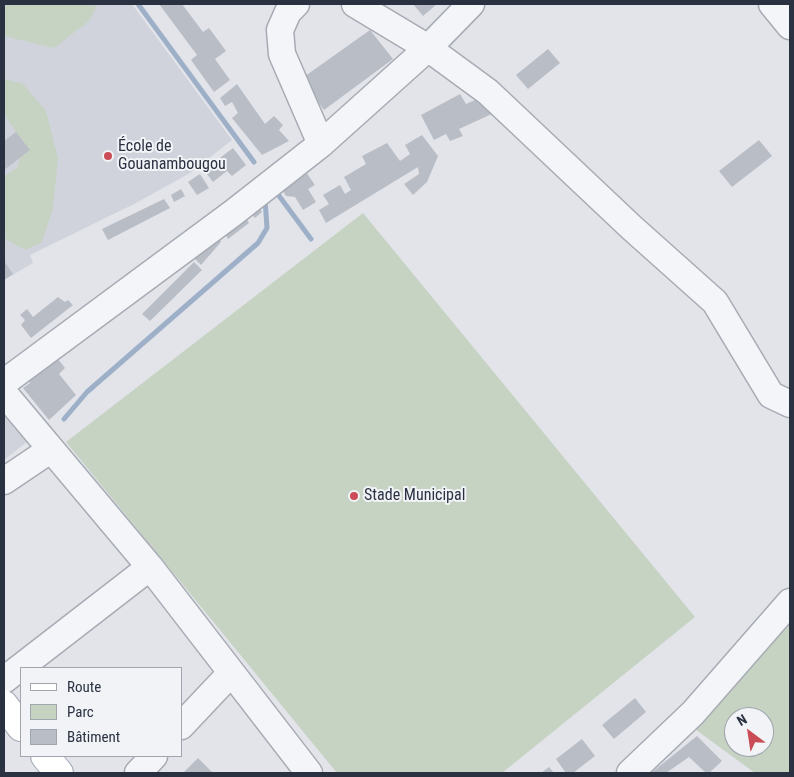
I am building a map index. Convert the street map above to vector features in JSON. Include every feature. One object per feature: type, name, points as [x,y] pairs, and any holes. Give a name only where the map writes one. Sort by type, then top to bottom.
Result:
[{"type":"main road","points":[[4,705],[20,726]]},
{"type":"main road","points":[[46,757],[59,773]]},
{"type":"street","points":[[296,4],[288,12],[280,30],[282,54],[321,144]]},
{"type":"street","points":[[355,4],[428,48],[488,92],[631,227],[715,302],[771,395],[790,404]]},
{"type":"street","points":[[309,773],[150,567],[50,450],[4,392],[6,381],[233,213],[321,144],[428,48],[471,4]]},
{"type":"street","points":[[772,4],[790,26]]},
{"type":"street","points":[[4,481],[50,450]]},
{"type":"street","points":[[21,667],[150,567]]},
{"type":"street","points":[[630,773],[693,713],[790,602]]},
{"type":"street","points":[[4,680],[20,668]]},
{"type":"street","points":[[182,725],[231,673]]},
{"type":"street","points":[[138,773],[153,757]]},
{"type":"shaded area","name":"École de Gouanambougou","points":[[4,4],[132,4],[232,140],[190,173],[136,203],[30,255],[33,263],[4,280]]},
{"type":"shaded area","points":[[4,391],[37,434],[4,460]]},
{"type":"green space","points":[[4,4],[93,4],[97,7],[89,21],[54,48],[4,36]]},
{"type":"green space","points":[[4,79],[23,84],[46,111],[58,158],[53,208],[42,242],[25,250],[4,238],[4,176],[17,168],[25,143],[4,114]]},
{"type":"green space","name":"Stade Municipal","points":[[363,213],[695,617],[502,773],[337,773],[66,442]]},
{"type":"green space","points":[[790,602],[790,773],[755,773],[733,757],[774,757],[774,707],[724,707],[724,750],[692,727]]},
{"type":"building","points":[[159,4],[182,4],[203,32],[209,28],[226,51],[215,59],[230,80],[214,92],[191,60],[197,55]]},
{"type":"building","points":[[413,4],[437,4],[423,16]]},
{"type":"building","points":[[370,30],[393,59],[324,110],[301,79]]},
{"type":"building","points":[[548,49],[560,63],[528,89],[516,75]]},
{"type":"building","points":[[237,84],[265,124],[274,116],[283,125],[279,130],[289,141],[262,155],[232,118],[238,113],[232,102],[225,106],[220,98]]},
{"type":"building","points":[[460,94],[466,104],[482,97],[494,113],[459,129],[463,136],[450,141],[446,134],[434,140],[421,115]]},
{"type":"building","points":[[16,132],[30,150],[4,170],[4,141]]},
{"type":"building","points":[[422,135],[438,156],[427,182],[413,195],[404,184],[419,174],[418,167],[326,223],[319,210],[329,204],[323,195],[340,185],[345,194],[351,190],[344,177],[366,164],[362,156],[387,143],[400,161],[410,154],[405,145]]},
{"type":"building","points":[[759,140],[772,156],[732,187],[719,171]]},
{"type":"building","points":[[233,148],[246,165],[232,176],[227,171],[213,182],[204,170]]},
{"type":"building","points":[[301,165],[315,185],[308,189],[316,202],[303,210],[295,197],[286,196],[281,188]]},
{"type":"building","points":[[200,174],[209,188],[197,195],[188,182]]},
{"type":"building","points":[[181,189],[185,196],[174,202],[171,195]]},
{"type":"building","points":[[164,199],[170,208],[108,240],[102,229]]},
{"type":"building","points":[[256,205],[262,212],[255,218],[249,211]]},
{"type":"building","points":[[246,218],[249,223],[228,239],[222,228]]},
{"type":"building","points":[[217,235],[221,242],[201,265],[194,258]]},
{"type":"building","points":[[4,261],[13,274],[4,280]]},
{"type":"building","points":[[194,262],[202,270],[150,321],[142,314]]},
{"type":"building","points":[[58,297],[65,302],[68,300],[73,305],[31,338],[21,325],[25,320],[20,315],[27,309],[33,317]]},
{"type":"building","points":[[54,354],[65,368],[59,374],[76,395],[49,420],[23,388],[30,383],[27,377]]},
{"type":"building","points":[[635,698],[646,712],[614,739],[602,725]]},
{"type":"building","points":[[697,736],[722,761],[709,773],[706,773],[689,757],[666,773],[651,773]]},
{"type":"building","points":[[582,739],[595,756],[573,773],[566,773],[556,759]]},
{"type":"building","points":[[198,758],[213,773],[183,773]]},
{"type":"building","points":[[549,767],[554,773],[541,773]]},
{"type":"waterway","points":[[138,4],[254,162]]},
{"type":"waterway","points":[[274,189],[311,239]]},
{"type":"waterway","points":[[64,419],[87,392],[258,243],[267,228],[265,199]]},
{"type":"place","name":"École de Gouanambougou","points":[[108,156]]},
{"type":"place","name":"Stade Municipal","points":[[354,496]]}]
